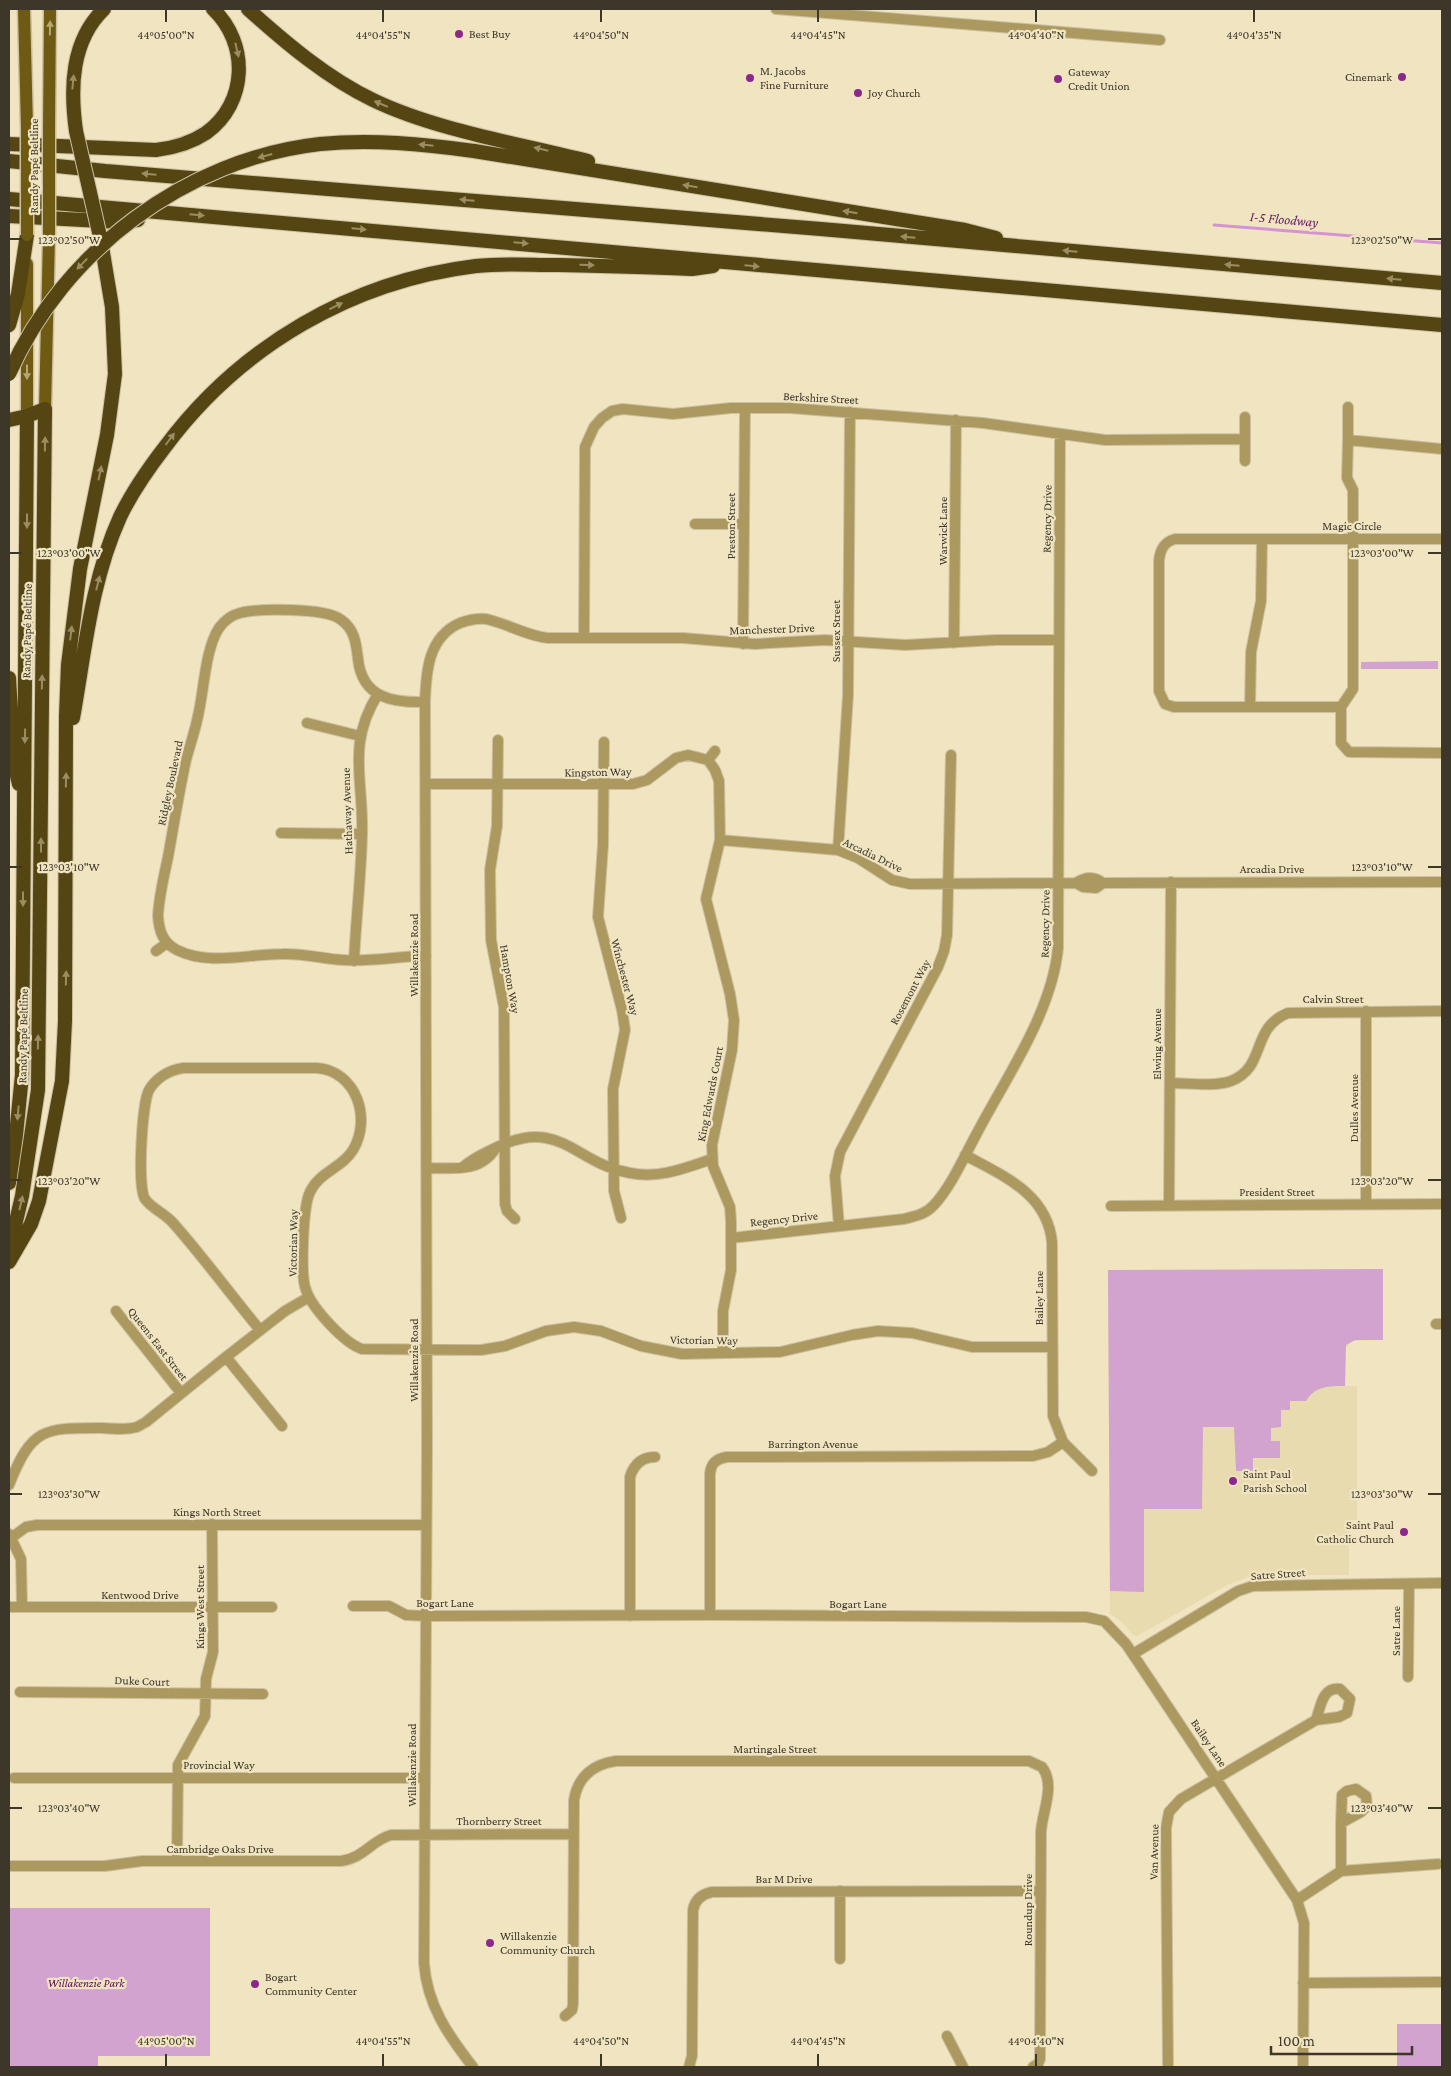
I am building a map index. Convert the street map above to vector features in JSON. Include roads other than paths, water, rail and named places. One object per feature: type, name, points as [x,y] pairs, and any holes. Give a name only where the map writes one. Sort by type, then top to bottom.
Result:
[{"type":"highway","points":[[9,1262],[26,1232],[39,1201],[54,1135],[62,1081],[65,1004],[66,690],[73,617],[107,435],[115,374],[112,307],[76,131],[72,96],[75,65],[85,33],[92,21],[104,9]]},
{"type":"highway","points":[[9,144],[156,150],[178,146],[206,133],[217,123],[231,103],[239,69],[238,53],[234,38],[225,22],[213,9]]},
{"type":"highway","points":[[248,9],[307,58],[373,100],[418,118],[598,163],[639,177]]},
{"type":"highway","points":[[9,374],[25,341],[65,284],[91,256],[136,218],[199,180],[249,160],[318,144],[390,142],[474,151],[965,230],[1036,248]]},
{"type":"highway","points":[[9,161],[105,171],[1442,283]]},
{"type":"highway","points":[[9,199],[694,258],[730,264],[1442,325]]},
{"type":"highway","points":[[9,216],[120,222],[177,214]]},
{"type":"highway","points":[[9,324],[18,294],[27,235]]},
{"type":"highway","points":[[67,751],[88,626],[100,574],[120,517],[140,480],[185,421],[230,376],[277,339],[361,295],[410,279],[456,269],[504,264],[692,269],[730,264]]},
{"type":"highway","points":[[9,420],[45,409]]},
{"type":"highway","name":"Randy Papé Beltline","points":[[9,1250],[22,1196],[38,1090],[45,409]]},
{"type":"highway","name":"Randy Papé Beltline","points":[[9,1183],[22,1075],[27,416]]},
{"type":"highway","points":[[9,678],[14,764],[24,805]]},
{"type":"main road","name":"Randy Papé Beltline","points":[[24,9],[27,128],[27,416]]},
{"type":"main road","name":"Randy Papé Beltline","points":[[45,409],[50,9]]},
{"type":"street","points":[[776,9],[887,13],[1160,40]]},
{"type":"street","points":[[1348,407],[1347,478],[1352,490],[1352,689],[1350,697],[1341,707],[1341,743],[1349,752],[1442,752]]},
{"type":"street","name":"Berkshire Street","points":[[584,638],[585,454],[587,441],[594,427],[607,414],[618,410],[673,414],[745,408],[850,412],[956,420],[1060,435],[1124,440],[1245,440]]},
{"type":"street","name":"Preston Street","points":[[743,644],[745,408]]},
{"type":"street","name":"Sussex Street","points":[[838,850],[848,716],[850,412]]},
{"type":"street","points":[[1245,417],[1245,461]]},
{"type":"street","name":"Warwick Lane","points":[[954,643],[956,420]]},
{"type":"street","name":"Regency Drive","points":[[731,1238],[904,1218],[926,1212],[940,1198],[1042,1013],[1049,995],[1058,948],[1060,435]]},
{"type":"street","points":[[1348,440],[1442,449]]},
{"type":"street","points":[[695,524],[744,524]]},
{"type":"street","name":"Magic Circle","points":[[1250,707],[1174,707],[1162,700],[1159,691],[1160,554],[1165,543],[1175,539],[1442,539]]},
{"type":"street","points":[[1262,539],[1261,601],[1250,652],[1250,707],[1341,707]]},
{"type":"street","name":"Ridgley Boulevard","points":[[167,943],[159,929],[159,904],[186,761],[198,718],[212,642],[222,624],[232,616],[251,611],[317,611],[335,616],[352,632],[361,672],[378,694]]},
{"type":"street","name":"Manchester Drive","points":[[438,641],[454,626],[479,619],[498,622],[532,636],[683,638],[743,644],[810,640],[905,645],[1058,640]]},
{"type":"street","name":"Willakenzie Road","points":[[438,641],[431,654],[428,669],[426,702],[427,1351],[424,1963],[428,1988],[442,2025],[473,2067]]},
{"type":"street","points":[[378,694],[396,702],[426,702]]},
{"type":"street","name":"Hathaway Avenue","points":[[354,961],[362,834],[358,764],[360,736],[369,708],[378,694]]},
{"type":"street","points":[[307,723],[360,736]]},
{"type":"street","name":"Hampton Way","points":[[498,740],[497,826],[490,870],[491,940],[504,1007],[506,1204],[507,1210],[515,1219]]},
{"type":"street","name":"Winchester Way","points":[[604,742],[603,845],[598,917],[622,1010],[625,1030],[624,1044],[614,1082],[615,1197],[621,1218]]},
{"type":"street","points":[[715,752],[708,760],[715,770],[719,781],[720,840]]},
{"type":"street","name":"Kingston Way","points":[[426,784],[603,784],[643,782],[676,758],[685,755],[698,756],[708,760]]},
{"type":"street","name":"Rosemont Way","points":[[839,1226],[835,1176],[840,1152],[942,959],[947,934],[951,755]]},
{"type":"street","points":[[281,833],[362,834]]},
{"type":"street","name":"Arcadia Drive","points":[[720,840],[838,850],[858,858],[898,882],[948,884],[1076,883],[1083,878],[1096,878],[1103,883],[1442,882]]},
{"type":"street","name":"King Edwards Court","points":[[720,840],[706,904],[732,1001],[734,1035],[713,1133],[712,1159],[730,1207],[731,1270],[723,1317],[723,1353]]},
{"type":"street","name":"Elwing Avenue","points":[[1169,1205],[1171,882]]},
{"type":"street","points":[[156,952],[167,943],[183,953],[200,957],[285,954],[354,961],[426,956]]},
{"type":"street","name":"Dulles Avenue","points":[[1366,1011],[1366,1204]]},
{"type":"street","name":"Calvin Street","points":[[1170,1083],[1222,1083],[1239,1077],[1254,1061],[1266,1028],[1272,1022],[1288,1014],[1442,1011]]},
{"type":"street","name":"Victorian Way","points":[[260,1330],[173,1222],[148,1203],[142,1194],[140,1176],[146,1099],[150,1088],[160,1077],[172,1070],[183,1068],[317,1068],[335,1072],[351,1086],[357,1098],[359,1114],[356,1144],[344,1160],[319,1178],[311,1189],[306,1203],[304,1285],[309,1297],[339,1335],[355,1347],[376,1351],[490,1350],[546,1330],[574,1327],[601,1331],[665,1352],[789,1351],[842,1337],[878,1331],[917,1334],[972,1347],[1052,1347]]},
{"type":"street","points":[[427,1168],[474,1167],[489,1158],[495,1149],[505,1142],[528,1138],[550,1138],[614,1170],[642,1175],[659,1175],[712,1159]]},
{"type":"street","name":"Bailey Lane","points":[[965,1155],[1017,1183],[1034,1199],[1044,1215],[1052,1242],[1053,1416],[1062,1442],[1092,1471]]},
{"type":"street","name":"President Street","points":[[1111,1206],[1442,1204]]},
{"type":"street","name":"Queens East Street","points":[[9,1485],[25,1450],[44,1433],[62,1428],[137,1427],[146,1422],[285,1311],[309,1297]]},
{"type":"street","name":"Queens East Street","points":[[116,1311],[181,1393]]},
{"type":"street","points":[[226,1357],[282,1426]]},
{"type":"street","name":"Barrington Avenue","points":[[710,1615],[711,1462],[726,1457],[1033,1456],[1048,1452],[1062,1442]]},
{"type":"street","points":[[630,1616],[630,1477],[635,1465],[640,1461],[655,1457]]},
{"type":"street","name":"Kings North Street","points":[[10,1536],[37,1524],[426,1525]]},
{"type":"street","name":"Kings West Street","points":[[177,1861],[177,1778],[180,1758],[205,1716],[207,1675],[212,1652],[212,1524]]},
{"type":"street","points":[[10,1536],[22,1559],[22,1607]]},
{"type":"street","name":"Satre Street","points":[[1133,1654],[1238,1591],[1253,1586],[1442,1583]]},
{"type":"street","name":"Satre Lane","points":[[1408,1677],[1409,1585]]},
{"type":"street","name":"Bogart Lane","points":[[353,1606],[393,1607],[406,1615],[425,1616],[1086,1617]]},
{"type":"street","name":"Kentwood Drive","points":[[9,1607],[272,1607]]},
{"type":"street","name":"Bailey Lane","points":[[1086,1617],[1109,1625],[1133,1654],[1297,1900],[1304,1923],[1303,2067]]},
{"type":"street","name":"Duke Court","points":[[20,1692],[263,1694]]},
{"type":"street","name":"Van Avenue","points":[[1168,2067],[1167,1818],[1172,1806],[1180,1798],[1316,1720]]},
{"type":"street","name":"Martingale Street","points":[[565,2016],[572,2010],[573,2004],[574,1800],[578,1785],[588,1772],[606,1763],[1029,1761]]},
{"type":"street","name":"Roundup Drive","points":[[1029,1761],[1040,1765],[1047,1776],[1047,1808],[1041,1829],[1039,2066]]},
{"type":"street","name":"Provincial Way","points":[[14,1778],[424,1778]]},
{"type":"street","points":[[1341,1824],[1341,1871]]},
{"type":"street","name":"Thornberry Street","points":[[424,1834],[574,1834]]},
{"type":"street","name":"Cambridge Oaks Drive","points":[[9,1866],[105,1866],[142,1861],[341,1861],[362,1855],[387,1836],[424,1834]]},
{"type":"street","points":[[1297,1900],[1341,1871],[1441,1863]]},
{"type":"street","points":[[840,1891],[840,1959]]},
{"type":"street","name":"Bar M Drive","points":[[690,2067],[692,2056],[693,1915],[698,1899],[704,1894],[712,1892],[1041,1891]]},
{"type":"street","points":[[1304,1983],[1442,1982]]},
{"type":"street","points":[[947,2036],[963,2067]]},
{"type":"waterway","name":"I-5 Floodway","points":[[1214,225],[1442,243]]},
{"type":"place","name":"Best Buy","points":[[459,34]]},
{"type":"place","name":"Cinemark","points":[[1402,77]]},
{"type":"place","name":"M. Jacobs Fine Furniture","points":[[750,78]]},
{"type":"place","name":"Gateway Credit Union","points":[[1058,79]]},
{"type":"place","name":"Joy Church","points":[[858,93]]},
{"type":"place","name":"Saint Paul Parish School","points":[[1233,1481]]},
{"type":"place","name":"Saint Paul Catholic Church","points":[[1404,1532]]},
{"type":"place","name":"Willakenzie Community Church","points":[[490,1943]]},
{"type":"place","name":"Bogart Community Center","points":[[255,1984]]},
{"type":"park label","name":"Willakenzie Park","points":[[86,1983]]}]
